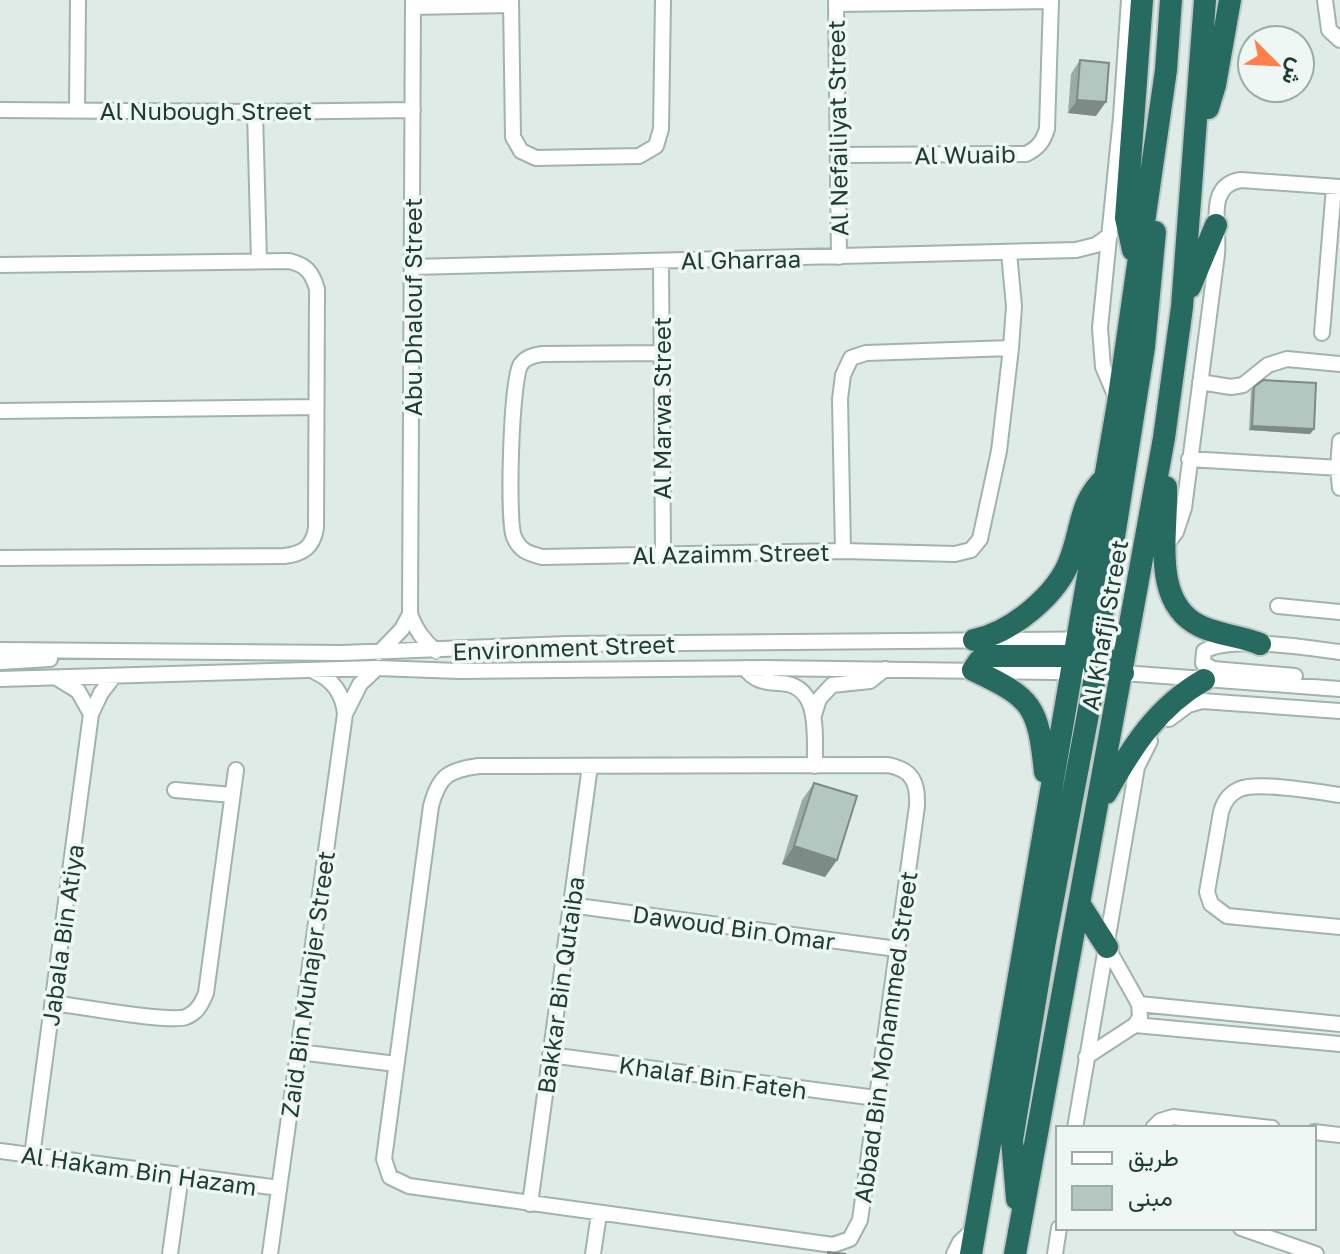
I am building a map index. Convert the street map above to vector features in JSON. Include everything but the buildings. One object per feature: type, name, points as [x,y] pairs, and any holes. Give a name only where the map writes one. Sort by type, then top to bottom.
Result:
[{"type":"highway","points":[[1136,265],[1126,218],[1142,0]]},
{"type":"highway","name":"Al Khafji Street","points":[[971,1254],[1048,798],[1087,656],[1106,477],[1166,70],[1171,0]]},
{"type":"highway","name":"Al Khafji Street","points":[[1015,1254],[1164,438],[1182,307],[1205,0]]},
{"type":"highway","points":[[1196,143],[1215,85],[1230,0]]},
{"type":"highway","points":[[1019,1227],[1012,1140],[1087,656],[1144,347],[1166,129],[1166,70]]},
{"type":"highway","points":[[1182,307],[1216,225]]},
{"type":"highway","points":[[1164,438],[1166,580],[1175,602],[1199,626],[1260,644]]},
{"type":"highway","points":[[974,640],[1013,626],[1057,582],[1073,554],[1085,504],[1106,477]]},
{"type":"highway","points":[[1048,798],[1040,728],[1034,713],[1019,695],[973,670],[979,661],[991,656],[1087,656],[1117,649],[1129,639]]},
{"type":"highway","points":[[1087,656],[1123,673]]},
{"type":"highway","points":[[1096,812],[1128,753],[1146,728],[1167,706],[1204,680]]},
{"type":"highway","points":[[1080,905],[1107,947]]},
{"type":"street","points":[[77,109],[78,0]]},
{"type":"street","points":[[413,4],[511,3],[513,137],[521,151],[536,158],[639,156],[656,146],[661,129],[663,0]]},
{"type":"street","points":[[836,2],[1051,0]]},
{"type":"street","name":"Al Wuaib","points":[[838,155],[1018,154],[1034,150],[1040,145],[1047,129],[1051,0]]},
{"type":"street","name":"Al Khafji Street","points":[[1118,403],[1106,376],[1100,347],[1129,0]]},
{"type":"street","points":[[1325,0],[1329,30],[1340,40]]},
{"type":"street","name":"Al Nefailiyat Street","points":[[836,2],[839,257]]},
{"type":"street","name":"Abu Dhalouf Street","points":[[410,614],[413,4]]},
{"type":"street","name":"Al Nubough Street","points":[[0,110],[413,110]]},
{"type":"street","points":[[255,112],[259,261]]},
{"type":"street","name":"Al Khafji Street","points":[[1166,545],[1183,516],[1218,247],[1216,225],[1220,193],[1228,183],[1241,180],[1337,187]]},
{"type":"street","points":[[1322,333],[1337,187]]},
{"type":"street","name":"Al Gharraa","points":[[412,267],[1009,253],[1071,250],[1096,245],[1110,235]]},
{"type":"street","points":[[1071,250],[1094,260],[1105,272]]},
{"type":"street","name":"Al Azaimm Street","points":[[661,353],[542,354],[531,356],[521,363],[515,386],[510,520],[519,547],[527,553],[542,557],[843,551],[955,554],[971,550],[980,539],[999,451],[1014,306],[1009,253]]},
{"type":"street","points":[[0,265],[259,261],[301,264],[309,269],[317,289],[316,528],[314,539],[307,549],[296,555],[0,558]]},
{"type":"street","name":"Al Marwa Street","points":[[661,261],[663,555]]},
{"type":"street","points":[[843,551],[840,399],[843,375],[851,358],[866,353],[1011,348]]},
{"type":"street","points":[[1200,382],[1231,387],[1243,385],[1268,365],[1287,359],[1340,364]]},
{"type":"street","points":[[0,411],[316,407]]},
{"type":"street","points":[[1340,441],[1340,488]]},
{"type":"street","points":[[1189,459],[1339,468]]},
{"type":"street","points":[[1278,606],[1340,612]]},
{"type":"street","points":[[410,614],[415,629],[436,651]]},
{"type":"street","points":[[379,653],[397,635],[410,614]]},
{"type":"street","name":"Environment Street","points":[[0,650],[379,653],[567,644],[974,640],[1087,656]]},
{"type":"street","points":[[1317,687],[1293,676],[1213,669],[1203,663],[1204,651],[1216,645],[1260,644],[1340,652]]},
{"type":"street","points":[[0,662],[50,659],[77,651]]},
{"type":"street","name":"Environment Street","points":[[0,679],[377,668],[459,671],[745,668],[973,670]]},
{"type":"street","name":"Zaid Bin Muhajer Street","points":[[270,1254],[345,714],[360,684],[377,668]]},
{"type":"street","points":[[745,668],[760,681],[789,684],[800,689],[814,715]]},
{"type":"street","points":[[815,766],[814,715],[819,699],[832,685],[870,681],[885,669]]},
{"type":"street","points":[[312,670],[329,679],[336,687],[345,714]]},
{"type":"street","points":[[1123,673],[1340,689]]},
{"type":"street","name":"Jabala Bin Atiya","points":[[32,1156],[91,714],[114,676]]},
{"type":"street","points":[[56,677],[78,691],[91,714]]},
{"type":"street","points":[[1075,1126],[1137,767],[1145,748],[1164,724],[1188,705],[1202,701],[1340,711]]},
{"type":"street","name":"Abbad Bin Mohammed Street","points":[[888,765],[908,771],[914,778],[917,790],[857,1231],[843,1243],[833,1245],[409,1186],[390,1177],[384,1159],[431,806],[436,788],[452,771],[465,768],[590,766],[815,766],[888,765]]},
{"type":"street","name":"Bakkar Bin Qutaiba","points":[[530,1204],[590,766]]},
{"type":"street","points":[[53,1003],[174,1019],[194,1013],[206,993],[236,770]]},
{"type":"street","points":[[1340,795],[1254,786],[1236,791],[1226,800],[1221,812],[1207,892],[1215,910],[1227,916],[1340,927]]},
{"type":"street","points":[[175,790],[232,795]]},
{"type":"street","name":"Dawoud Bin Omar","points":[[570,905],[897,949]]},
{"type":"street","points":[[1086,1057],[1135,1025],[1140,1017],[1139,1004],[1107,947]]},
{"type":"street","points":[[1139,1004],[1340,1024]]},
{"type":"street","points":[[1135,1025],[1340,1044]]},
{"type":"street","points":[[299,1052],[396,1064]]},
{"type":"street","name":"Khalaf Bin Fateh","points":[[550,1055],[876,1098]]},
{"type":"street","points":[[1155,1126],[1173,1117],[1254,1126]]},
{"type":"street","points":[[1316,1132],[1340,1135]]},
{"type":"street","name":"Al Hakam Bin Hazam","points":[[0,1151],[279,1188]]},
{"type":"street","points":[[170,1254],[181,1175]]},
{"type":"street","points":[[593,1254],[599,1214]]},
{"type":"street","name":"Al Khafji Street","points":[[954,1254],[960,1242],[975,1227]]},
{"type":"street","points":[[1247,1230],[1316,1254]]}]
